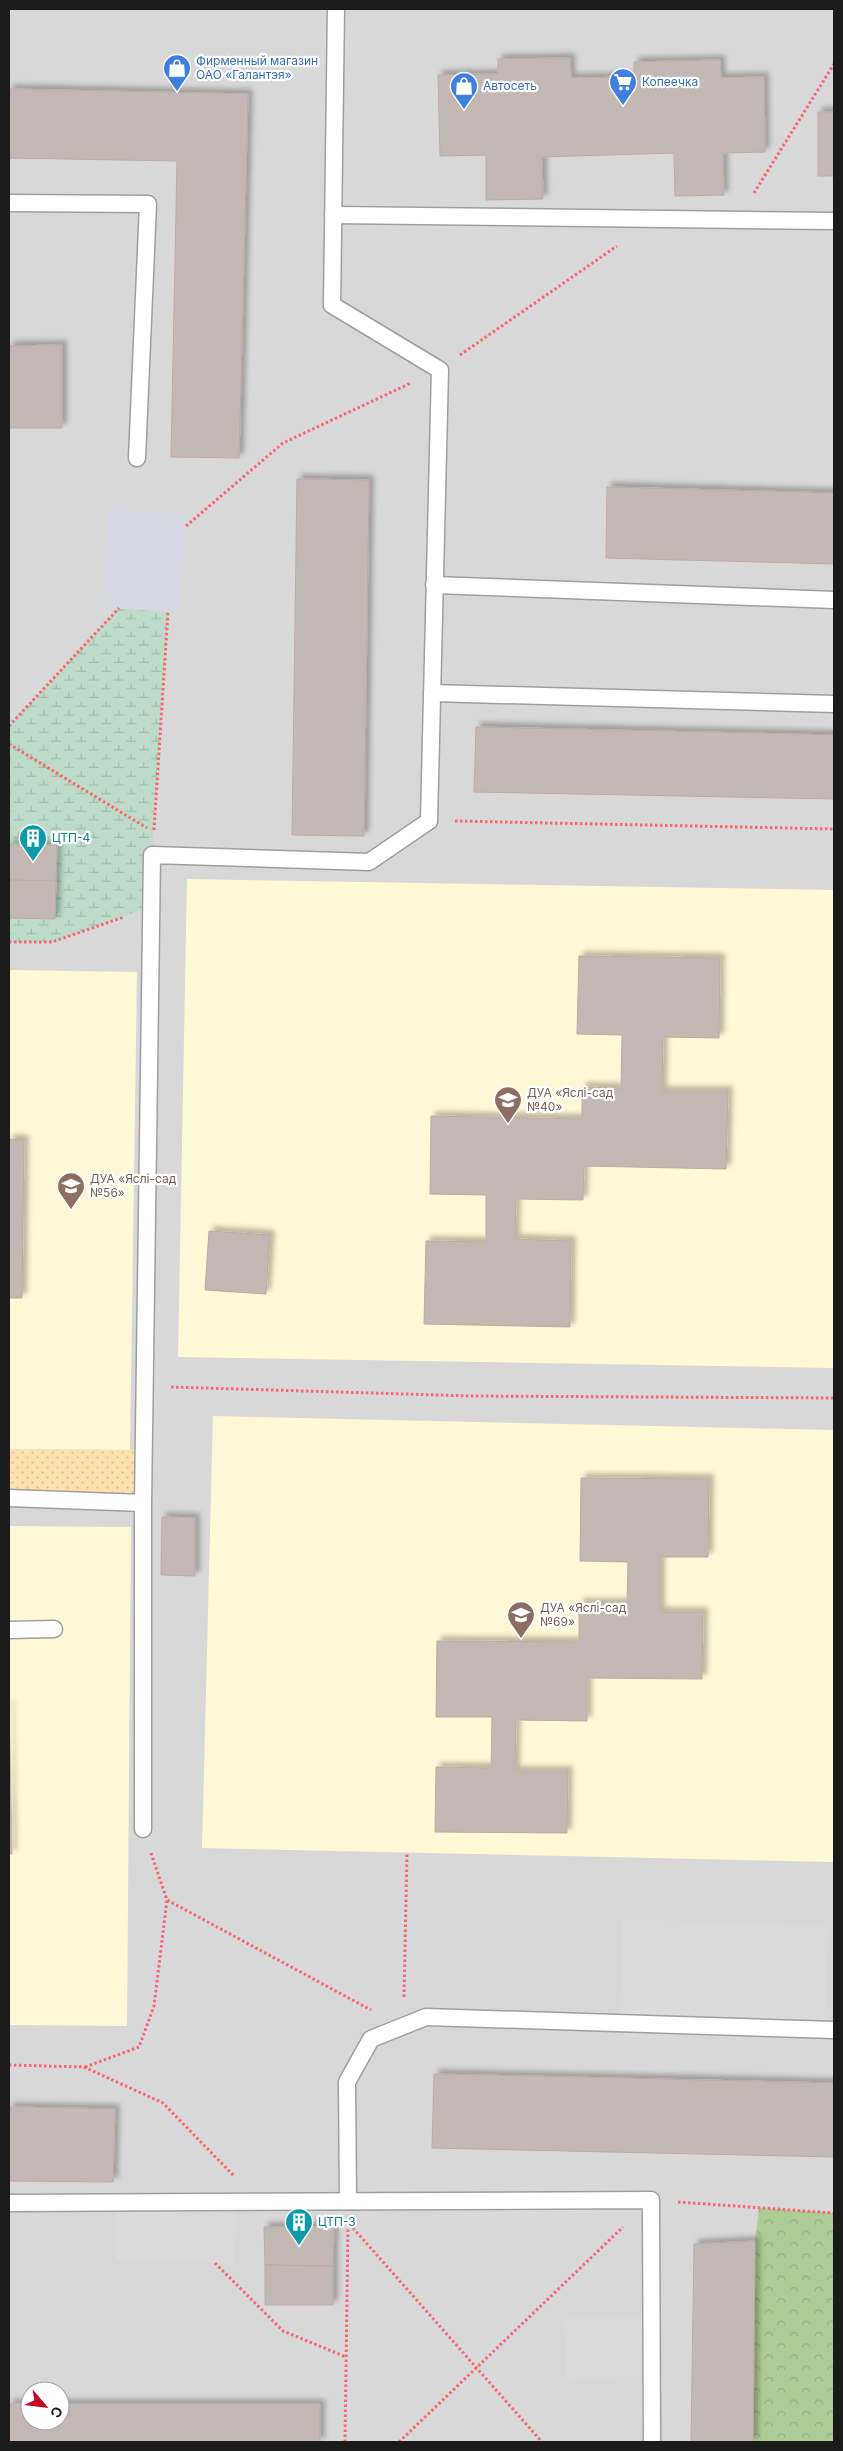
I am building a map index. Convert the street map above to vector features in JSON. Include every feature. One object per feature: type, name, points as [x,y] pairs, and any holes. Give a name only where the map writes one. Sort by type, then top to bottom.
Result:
[{"type":"lane","points":[[143,1829],[143,1503],[152,855],[369,862],[429,821],[440,370],[332,305],[336,9]]},
{"type":"lane","points":[[9,203],[148,204],[137,458]]},
{"type":"lane","points":[[333,215],[834,221]]},
{"type":"lane","points":[[434,585],[834,600]]},
{"type":"lane","points":[[432,693],[834,704]]},
{"type":"lane","points":[[9,1498],[143,1503]]},
{"type":"lane","points":[[9,1630],[54,1629]]},
{"type":"lane","points":[[348,2201],[347,2082],[371,2039],[426,2017],[834,2030]]},
{"type":"lane","points":[[9,2203],[651,2200],[652,2442]]},
{"type":"path","points":[[737,220],[834,64]]},
{"type":"path","points":[[9,726],[119,608]]},
{"type":"path","points":[[9,744],[154,832],[168,612]]},
{"type":"path","points":[[429,821],[834,829]]},
{"type":"path","points":[[9,942],[52,942],[151,907]]},
{"type":"path","points":[[146,1386],[471,1396],[834,1398]]},
{"type":"path","points":[[9,2065],[84,2067],[139,2047],[154,2006],[167,1900],[143,1829]]},
{"type":"path","points":[[167,1900],[403,2027],[407,1852]]},
{"type":"path","points":[[84,2067],[163,2103],[259,2201]]},
{"type":"path","points":[[398,2442],[651,2200],[834,2214]]},
{"type":"path","points":[[346,2442],[348,2222],[542,2442]]},
{"type":"path","points":[[215,2263],[282,2331],[346,2357]]},
{"type":"shaded area","points":[[9,9],[834,9],[834,2442],[9,2442]]},
{"type":"shaded area","points":[[109,509],[186,515],[179,613],[102,607]]},
{"type":"shaded area","name":"ДУА «Яслі-сад №40»","points":[[187,879],[834,890],[834,1368],[178,1357]]},
{"type":"shaded area","name":"ДУА «Яслі-сад №56»","points":[[9,970],[137,972],[130,1450],[9,1449]]},
{"type":"shaded area","name":"ДУА «Яслі-сад №69»","points":[[213,1416],[834,1430],[834,1862],[202,1848]]},
{"type":"shaded area","points":[[9,1526],[131,1527],[127,2026],[9,2025]]},
{"type":"shaded area","points":[[623,1919],[828,1926],[824,2032],[620,2024]]},
{"type":"shaded area","points":[[237,2201],[234,2264],[115,2260],[117,2202]]},
{"type":"shaded area","points":[[652,2317],[651,2375],[567,2380],[564,2319]]},
{"type":"green space","points":[[119,608],[168,612],[152,855],[151,907],[52,942],[9,942],[9,726]]},
{"type":"green space","points":[[759,2208],[834,2213],[834,2442],[753,2442],[755,2241]]},
{"type":"sand","points":[[9,1449],[144,1450],[143,1503],[9,1498]]},
{"type":"building","points":[[570,58],[571,78],[634,77],[634,62],[720,60],[721,78],[764,77],[765,152],[723,153],[724,195],[675,196],[674,153],[542,157],[543,199],[486,200],[486,155],[440,156],[438,75],[498,74],[498,59]]},
{"type":"building","points":[[9,89],[248,94],[239,458],[171,457],[177,161],[9,158]]},
{"type":"building","points":[[818,112],[834,112],[834,176],[818,176]]},
{"type":"building","points":[[62,345],[62,428],[9,428],[9,346]]},
{"type":"building","points":[[297,479],[369,480],[364,836],[292,835]]},
{"type":"building","points":[[607,487],[834,493],[834,564],[606,558]]},
{"type":"building","points":[[476,727],[834,735],[834,799],[474,792]]},
{"type":"building","name":"ЦТП-4","points":[[9,844],[57,845],[56,881],[9,880]]},
{"type":"building","points":[[9,880],[56,881],[55,919],[9,918]]},
{"type":"building","name":"ДУА «Яслі-сад №40»","points":[[579,956],[720,958],[719,1038],[663,1037],[662,1091],[728,1091],[726,1169],[584,1166],[583,1200],[516,1199],[515,1239],[571,1241],[570,1327],[424,1324],[426,1241],[486,1242],[486,1195],[430,1194],[431,1116],[582,1119],[582,1087],[621,1088],[622,1035],[577,1034]]},
{"type":"building","points":[[9,1139],[24,1140],[22,1298],[9,1298]]},
{"type":"building","points":[[209,1231],[270,1235],[266,1294],[205,1290]]},
{"type":"building","name":"ДУА «Яслі-сад №69»","points":[[581,1478],[709,1479],[708,1557],[660,1557],[660,1612],[703,1612],[702,1679],[587,1678],[587,1721],[516,1720],[515,1771],[568,1771],[567,1833],[435,1832],[436,1767],[491,1768],[492,1717],[436,1717],[437,1641],[579,1642],[579,1603],[627,1603],[628,1562],[580,1561]]},
{"type":"building","points":[[162,1517],[195,1518],[195,1576],[161,1575]]},
{"type":"building","points":[[9,1703],[12,1854],[9,1854]]},
{"type":"building","points":[[434,2074],[834,2083],[834,2157],[432,2148]]},
{"type":"building","points":[[9,2107],[115,2109],[113,2182],[9,2181]]},
{"type":"building","name":"ЦТП-3","points":[[264,2227],[334,2227],[333,2266],[265,2265]]},
{"type":"building","points":[[755,2241],[753,2442],[691,2442],[694,2244]]},
{"type":"building","points":[[265,2265],[333,2266],[333,2305],[265,2305]]},
{"type":"building","points":[[9,2404],[20,2404],[20,2431],[70,2431],[70,2404],[320,2404],[320,2442],[9,2442]]},
{"type":"place","name":"Фирменный магазин ОАО «Галантэя»","points":[[177,92]]},
{"type":"place","name":"Копеечка","points":[[623,106]]},
{"type":"place","name":"Автосеть","points":[[464,110]]},
{"type":"place","name":"ЦТП-4","points":[[33,862]]},
{"type":"place","name":"ДУА «Яслі-сад №40»","points":[[508,1124]]},
{"type":"place","name":"ДУА «Яслі-сад №56»","points":[[71,1210]]},
{"type":"place","name":"ДУА «Яслі-сад №69»","points":[[521,1639]]},
{"type":"place","name":"ЦТП-3","points":[[299,2246]]}]
